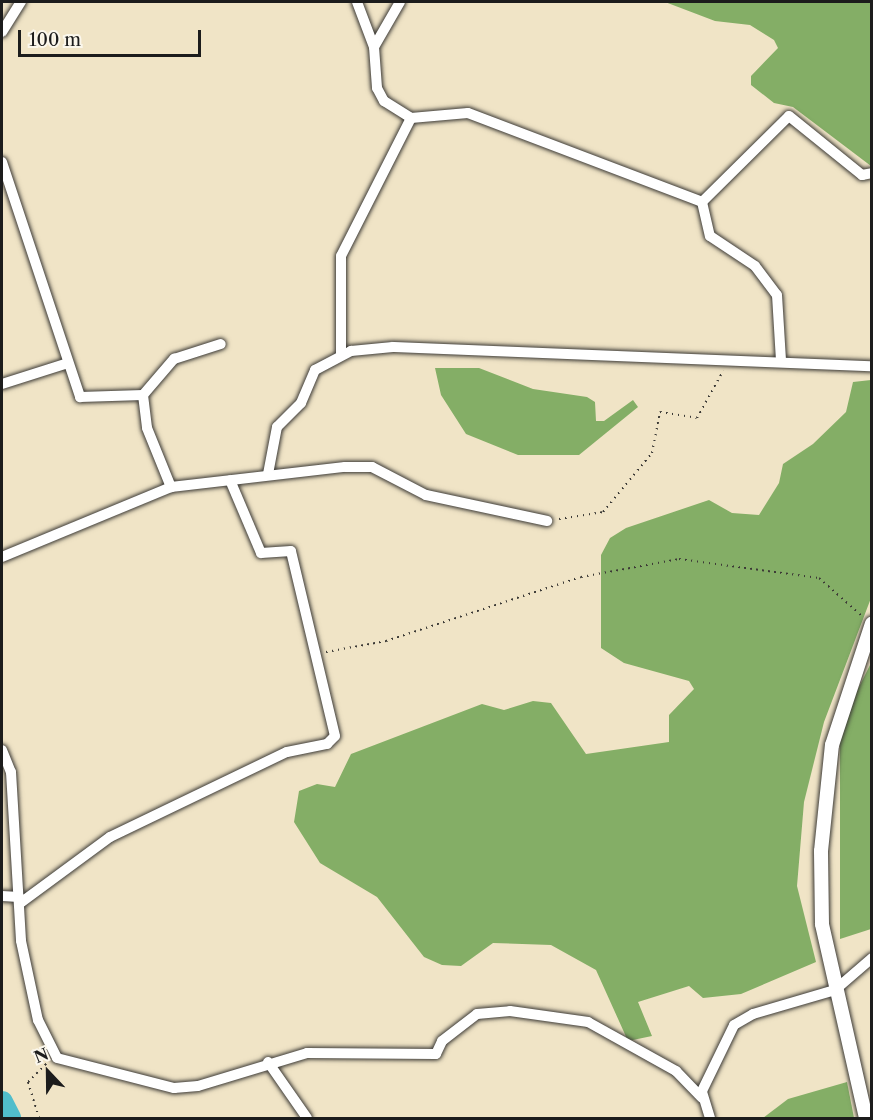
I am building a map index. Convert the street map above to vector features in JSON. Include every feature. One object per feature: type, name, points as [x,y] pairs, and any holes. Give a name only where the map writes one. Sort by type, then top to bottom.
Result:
[{"type":"street","points":[[2,32],[21,2]]},
{"type":"street","points":[[357,2],[374,47],[377,88],[384,100],[411,118],[468,113],[702,202]]},
{"type":"street","points":[[374,47],[400,2]]},
{"type":"street","points":[[702,202],[789,116],[862,175],[872,173]]},
{"type":"street","points":[[340,355],[341,256],[411,118]]},
{"type":"street","points":[[2,162],[65,364],[80,397],[143,395],[174,359],[221,344]]},
{"type":"street","points":[[702,202],[710,236],[755,266],[777,295],[781,362]]},
{"type":"street","points":[[268,474],[277,427],[301,403],[315,370],[340,355],[378,347],[872,366]]},
{"type":"street","points":[[2,384],[65,364]]},
{"type":"street","points":[[143,395],[147,428],[171,487]]},
{"type":"street","points":[[2,557],[171,487],[268,474],[372,467],[426,495],[547,520]]},
{"type":"street","points":[[13,898],[110,837],[287,752],[327,744],[334,736],[318,654],[291,551],[261,553],[230,480]]},
{"type":"street","points":[[867,1119],[835,990],[822,924],[823,798],[850,676],[871,624]]},
{"type":"street","points":[[2,750],[11,772],[13,898],[38,1020],[55,1056],[174,1088],[198,1086],[267,1062],[307,1053],[436,1054],[442,1041],[477,1014],[557,1014],[588,1022],[676,1071],[702,1098],[710,1119]]},
{"type":"street","points":[[702,1098],[734,1025],[753,1014],[835,990],[872,958]]},
{"type":"street","points":[[267,1062],[307,1119]]},
{"type":"path","points":[[547,520],[603,512],[652,453],[660,412],[697,418],[730,359]]},
{"type":"path","points":[[318,654],[386,640],[581,577],[679,559],[819,578],[871,624]]},
{"type":"path","points":[[39,1119],[28,1082],[55,1056]]},
{"type":"green space","points":[[665,2],[871,2],[871,166],[793,107],[774,103],[751,85],[751,76],[778,48],[774,40],[750,25],[715,21]]},
{"type":"green space","points":[[435,368],[479,368],[533,389],[587,397],[595,402],[596,421],[604,421],[633,400],[638,407],[579,455],[518,455],[466,434],[441,395]]},
{"type":"green space","points":[[871,380],[871,598],[824,722],[804,802],[797,886],[816,962],[741,994],[703,998],[689,986],[638,1002],[652,1036],[628,1041],[596,970],[551,945],[493,943],[461,966],[442,965],[424,957],[377,897],[320,863],[294,822],[299,791],[317,784],[335,787],[351,754],[482,704],[504,710],[533,701],[551,703],[586,754],[669,742],[669,715],[694,689],[689,681],[624,663],[601,648],[601,555],[610,538],[626,528],[709,500],[732,513],[759,515],[779,483],[783,464],[813,444],[846,412],[853,382]]},
{"type":"green space","points":[[871,663],[871,929],[840,939],[840,725]]},
{"type":"green space","points":[[847,1082],[854,1118],[763,1118],[788,1099]]},
{"type":"waterway","points":[[2,1102],[10,1118]]}]
